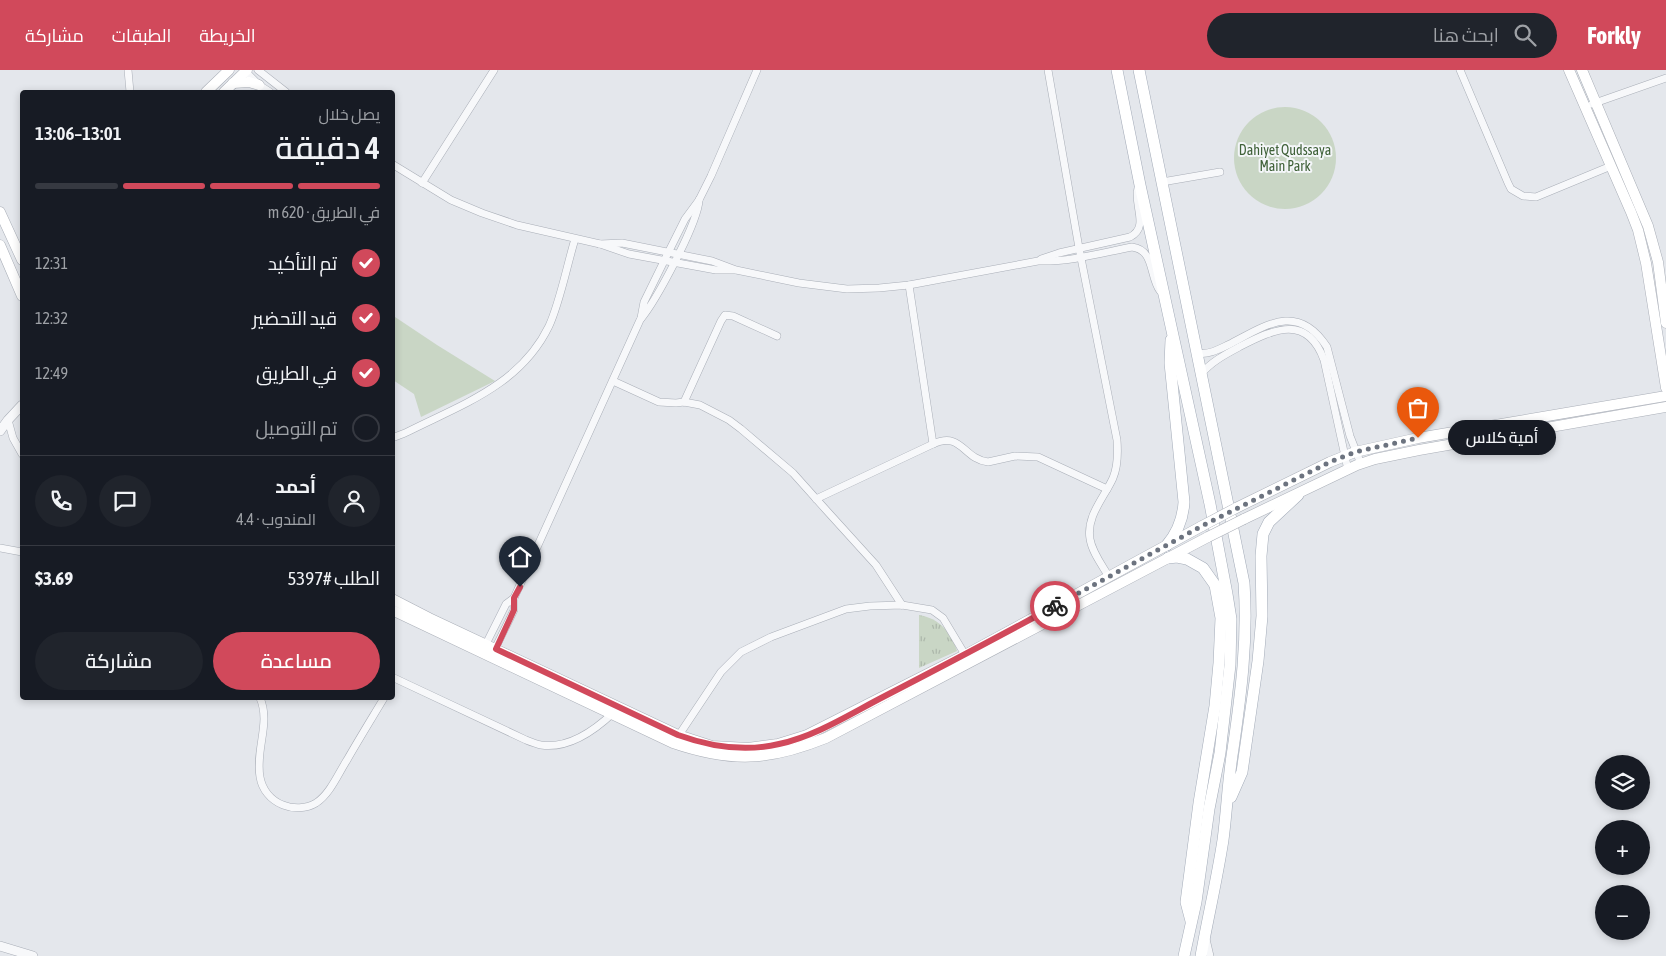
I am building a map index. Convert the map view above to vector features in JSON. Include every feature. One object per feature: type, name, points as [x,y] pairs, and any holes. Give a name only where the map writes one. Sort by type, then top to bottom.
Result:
[{"type":"main road","points":[[208,90],[229,70]]},
{"type":"main road","points":[[1117,70],[1140,185],[1210,504],[1228,594],[1231,619],[1230,665],[1220,753],[1209,809],[1196,902],[1184,956]]},
{"type":"main road","points":[[1139,70],[1244,583],[1246,611],[1239,707],[1227,808],[1201,956]]},
{"type":"main road","points":[[1569,70],[1590,104]]},
{"type":"main road","points":[[1582,70],[1590,104],[1612,160],[1645,219],[1658,262],[1666,323]]},
{"type":"main road","points":[[226,90],[245,71]]},
{"type":"main road","points":[[233,83],[249,82],[259,85]]},
{"type":"main road","points":[[1620,175],[1645,256],[1666,388]]},
{"type":"main road","points":[[0,212],[20,246],[1,252],[4,267],[20,293]]},
{"type":"main road","points":[[4,267],[20,260]]},
{"type":"main road","points":[[1167,545],[1178,530],[1184,502],[1170,363],[1172,331]]},
{"type":"main road","points":[[968,659],[1109,577],[1202,526],[1344,456],[1418,438],[1666,396]]},
{"type":"main road","points":[[1650,398],[1653,405],[1652,410]]},
{"type":"main road","points":[[395,611],[489,651],[676,739],[692,750],[749,758],[765,756],[796,750],[844,723],[1208,537],[1361,464],[1419,450],[1666,407]]},
{"type":"main road","points":[[1526,419],[1529,430]]},
{"type":"main road","points":[[1227,808],[1242,772],[1258,661],[1262,616],[1261,556],[1263,534],[1269,522],[1298,495]]},
{"type":"main road","points":[[1168,558],[1187,559],[1204,568],[1216,585],[1221,618],[1220,663],[1215,706],[1199,803],[1186,902],[1191,923]]},
{"type":"main road","points":[[395,601],[489,651]]},
{"type":"street","points":[[128,70],[130,90]]},
{"type":"street","points":[[258,70],[283,90]]},
{"type":"street","points":[[422,183],[494,70]]},
{"type":"street","points":[[489,651],[514,610],[514,598],[640,320],[644,302],[685,219],[699,200],[757,70]]},
{"type":"street","points":[[1048,70],[1079,248],[1117,440],[1116,466],[1107,489],[1091,519],[1089,530],[1094,551],[1109,577]]},
{"type":"street","points":[[1460,70],[1508,184],[1517,193],[1523,196],[1536,197],[1612,160]]},
{"type":"street","points":[[245,71],[267,90]]},
{"type":"street","points":[[1590,104],[1666,78]]},
{"type":"street","points":[[395,166],[451,200],[517,226],[600,244],[621,252],[676,258],[716,270],[736,270],[824,287],[848,289],[879,288],[909,285],[1038,261],[1081,258],[1132,247],[1146,253],[1156,284],[1164,295]]},
{"type":"street","points":[[1162,182],[1220,172]]},
{"type":"street","points":[[1038,261],[1053,254],[1130,237],[1135,234],[1140,224],[1136,194],[1140,185]]},
{"type":"street","points":[[640,320],[651,305],[676,258],[696,217],[699,200]]},
{"type":"street","points":[[1130,237],[1134,240],[1132,247]]},
{"type":"street","points":[[395,437],[497,386],[514,374],[528,359],[550,324],[575,238]]},
{"type":"street","points":[[909,285],[933,444]]},
{"type":"street","points":[[684,402],[721,321],[726,315],[733,316],[777,336]]},
{"type":"street","points":[[1197,353],[1217,350],[1276,321],[1298,322],[1310,328],[1320,336],[1327,347],[1350,436],[1361,464]]},
{"type":"street","points":[[1200,375],[1220,357],[1270,332],[1286,329],[1296,330],[1306,335],[1320,350],[1324,360],[1348,470]]},
{"type":"street","points":[[613,381],[659,402],[692,402],[716,412],[741,428],[793,473],[876,565],[902,605]]},
{"type":"street","points":[[1331,392],[1339,391]]},
{"type":"street","points":[[0,431],[20,408]]},
{"type":"street","points":[[8,420],[13,438],[20,450]]},
{"type":"street","points":[[816,499],[941,440],[952,441],[962,446],[978,460],[988,462],[1023,455],[1038,457],[1107,489]]},
{"type":"street","points":[[0,548],[20,552]]},
{"type":"street","points":[[676,739],[721,672],[733,658],[750,647],[846,608],[902,605],[925,608],[939,614],[943,618],[968,659]]},
{"type":"street","points":[[395,681],[526,740],[542,745],[558,744],[574,739],[588,732],[615,711]]},
{"type":"street","points":[[261,700],[264,710],[260,764],[261,783],[271,798],[288,807],[297,808],[315,803],[328,790],[383,700]]},
{"type":"street","points":[[1204,935],[1210,956]]},
{"type":"street","points":[[0,946],[33,956]]},
{"type":"green space","name":"Dahiyet Qudssaya Main Park","points":[[1285,107],[1304,111],[1321,122],[1332,139],[1336,158],[1332,177],[1321,194],[1304,205],[1285,209],[1266,205],[1249,194],[1238,177],[1234,158],[1238,139],[1249,122],[1266,111]]},
{"type":"green space","points":[[395,317],[495,381],[421,417],[414,394],[395,381]]},
{"type":"green space","points":[[919,615],[933,619],[944,627],[952,638],[957,651],[919,668]]},
{"type":"way so far","points":[[1055,606],[1202,526],[1330,462],[1355,452],[1418,438]]},
{"type":"place","name":"أمية كلاس","points":[[1418,438]]},
{"type":"route","points":[[520,587],[514,598],[514,610],[496,649],[678,735],[712,746],[730,748],[764,747],[807,735],[965,655],[1055,606]]}]
